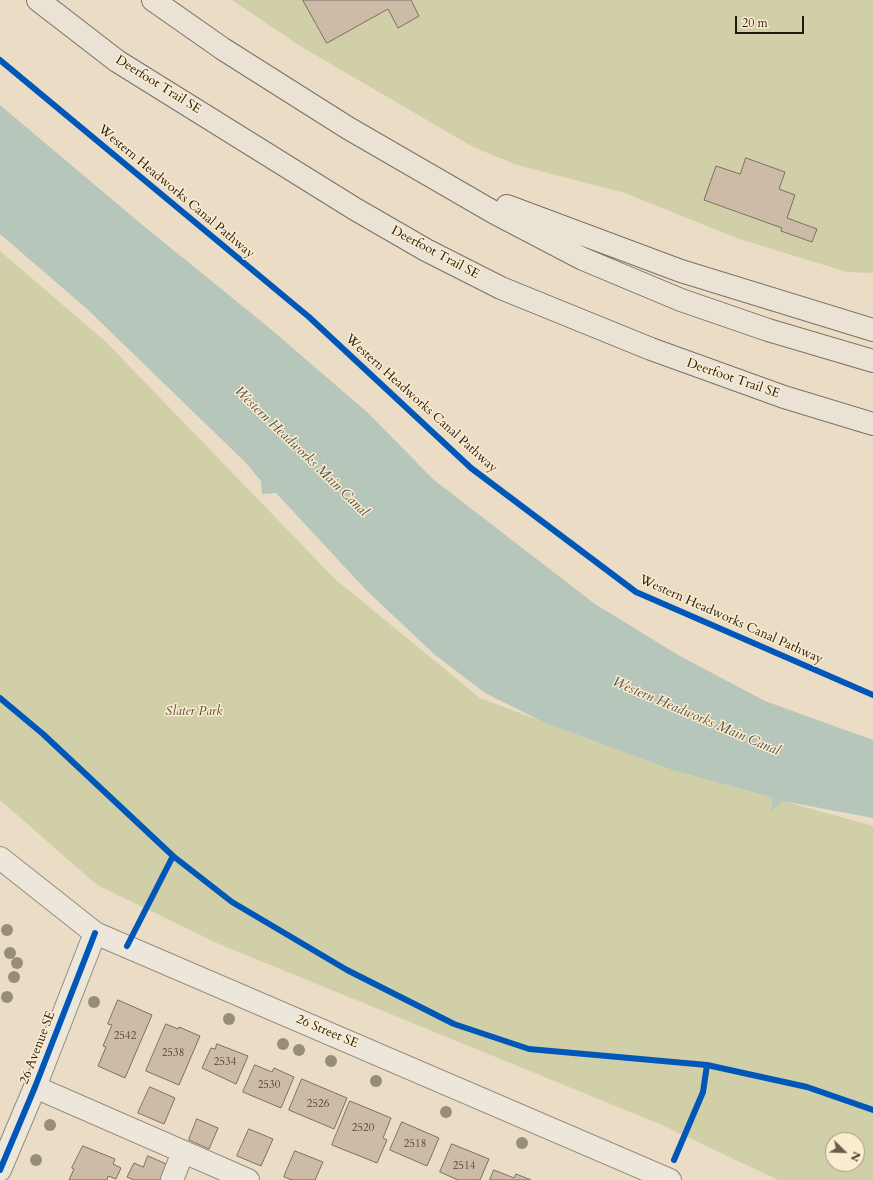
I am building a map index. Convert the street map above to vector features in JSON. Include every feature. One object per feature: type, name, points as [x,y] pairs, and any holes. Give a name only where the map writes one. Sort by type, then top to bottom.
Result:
[{"type":"highway","name":"Deerfoot Trail SE","points":[[38,0],[118,60],[355,209],[426,250],[501,288],[651,350],[784,397],[873,424]]},
{"type":"highway","points":[[153,0],[223,49],[348,128],[436,180],[583,259],[696,305],[768,330],[873,361]]},
{"type":"highway","points":[[436,180],[681,271],[873,330]]},
{"type":"street","name":"26 Street SE","points":[[0,858],[95,933],[670,1180]]},
{"type":"street","name":"26 Avenue SE","points":[[0,1170],[35,1087],[95,933]]},
{"type":"street","points":[[35,1087],[248,1180]]},
{"type":"street","points":[[172,1180],[183,1152]]},
{"type":"green space","points":[[232,0],[873,0],[873,273],[847,272],[739,239],[625,193],[517,165],[473,147],[300,46]]},
{"type":"green space","name":"Slater Park","points":[[0,251],[105,341],[335,579],[480,698],[672,770],[873,826],[873,1180],[778,1180],[662,1125],[219,944],[97,885],[0,800]]},
{"type":"water","name":"Western Headworks Main Canal","points":[[0,105],[140,223],[267,326],[367,412],[434,480],[595,604],[678,655],[765,701],[873,740],[873,818],[782,801],[773,810],[771,809],[773,798],[672,770],[543,722],[485,693],[434,654],[366,590],[276,493],[262,494],[261,481],[245,462],[86,308],[0,234]]},
{"type":"building","points":[[303,0],[411,0],[419,16],[398,28],[388,9],[327,43]]},
{"type":"building","points":[[746,158],[785,172],[779,189],[795,195],[787,218],[817,229],[812,242],[781,231],[782,228],[704,200],[716,166],[740,174]]},
{"type":"building","points":[[118,1000],[152,1015],[125,1078],[98,1066],[106,1047],[103,1046],[112,1025],[108,1024]]},
{"type":"building","points":[[166,1024],[178,1029],[179,1027],[200,1036],[179,1085],[146,1071]]},
{"type":"building","points":[[217,1044],[248,1056],[236,1084],[202,1068],[211,1048],[215,1049]]},
{"type":"building","points":[[255,1065],[272,1072],[274,1068],[294,1077],[281,1108],[243,1092]]},
{"type":"building","points":[[302,1079],[347,1098],[334,1129],[289,1110]]},
{"type":"building","points":[[150,1087],[175,1098],[164,1124],[138,1113]]},
{"type":"building","points":[[350,1101],[391,1118],[383,1138],[387,1140],[377,1163],[332,1145]]},
{"type":"building","points":[[197,1119],[218,1128],[209,1149],[189,1140]]},
{"type":"building","points":[[402,1122],[439,1138],[427,1166],[390,1150]]},
{"type":"building","points":[[249,1129],[273,1139],[261,1166],[237,1156]]},
{"type":"building","points":[[452,1144],[489,1159],[480,1180],[458,1180],[440,1172]]},
{"type":"building","points":[[83,1146],[115,1159],[113,1164],[121,1168],[116,1179],[108,1176],[107,1180],[69,1180],[74,1169],[72,1168]]},
{"type":"building","points":[[295,1151],[323,1162],[315,1180],[292,1180],[284,1177]]},
{"type":"building","points":[[148,1156],[171,1166],[165,1180],[134,1180],[127,1177],[134,1163],[143,1167]]},
{"type":"building","points":[[494,1170],[514,1178],[516,1174],[531,1180],[490,1180]]},
{"type":"cycle path","name":"Western Headworks Canal Pathway","points":[[0,60],[309,317],[471,468],[636,592],[873,695]]},
{"type":"cycle path","points":[[0,698],[43,734],[173,856]]},
{"type":"cycle path","points":[[127,946],[173,856],[232,902],[347,970],[454,1024],[529,1049],[707,1065],[807,1087],[873,1110]]},
{"type":"cycle path","points":[[0,1170],[35,1087],[95,933]]},
{"type":"cycle path","points":[[674,1160],[703,1092],[707,1065]]}]
